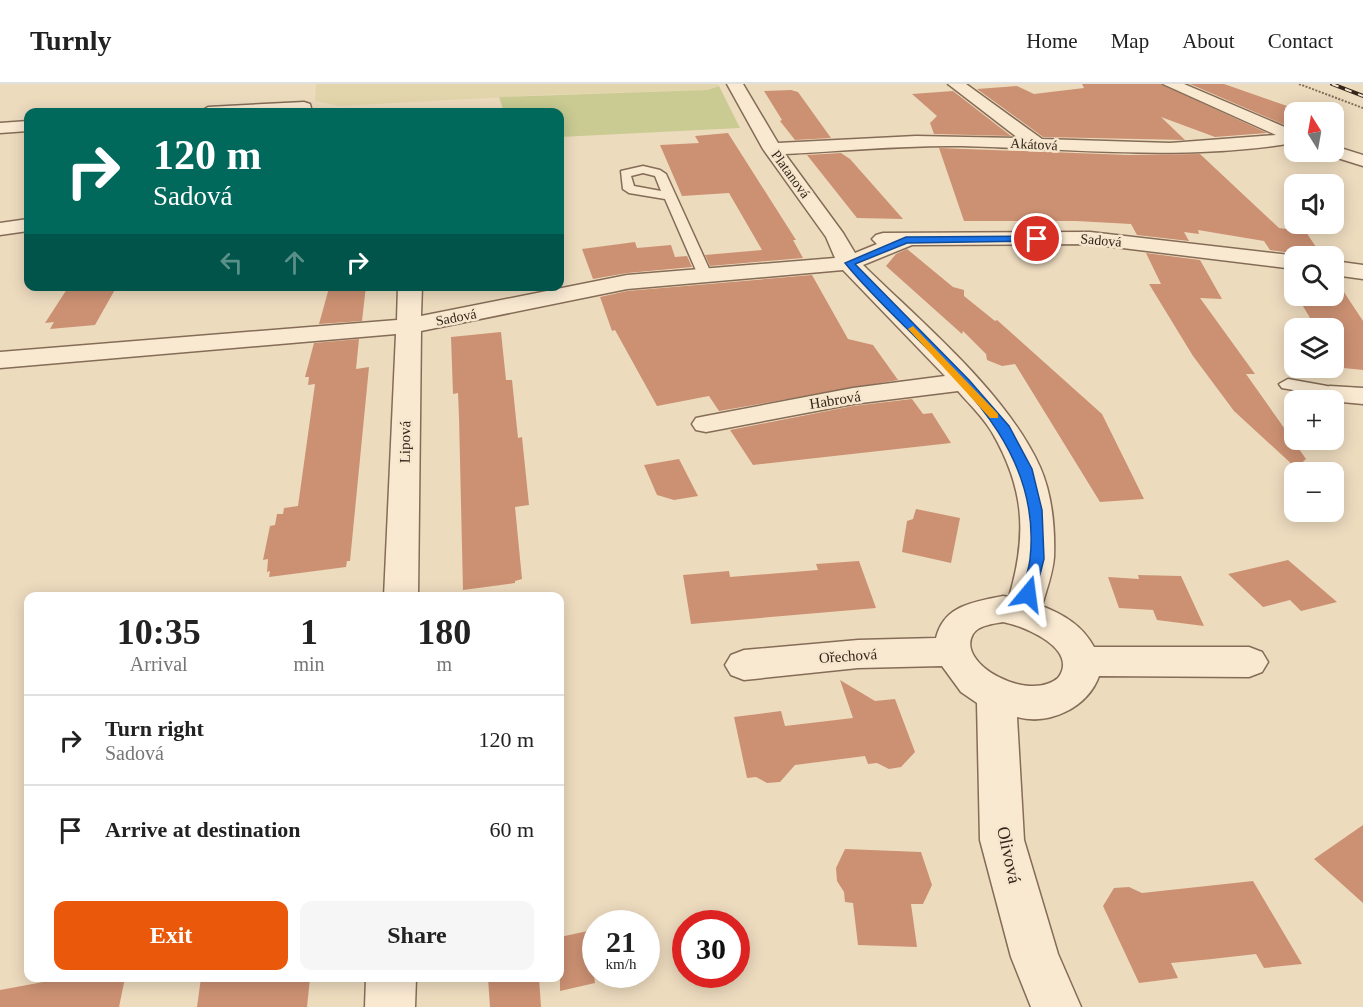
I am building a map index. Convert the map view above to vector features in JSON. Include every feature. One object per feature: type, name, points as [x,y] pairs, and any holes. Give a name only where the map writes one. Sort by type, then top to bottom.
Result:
[{"type":"street","name":"Platanová","points":[[735,84],[772,149],[836,237],[849,263]]},
{"type":"street","points":[[956,84],[1037,144]]},
{"type":"street","points":[[1171,84],[1284,133]]},
{"type":"street","points":[[285,108],[304,108]]},
{"type":"street","points":[[0,128],[24,126]]},
{"type":"street","name":"Akátová","points":[[772,149],[937,141],[1173,150],[1236,147],[1284,139]]},
{"type":"street","points":[[1344,154],[1363,161]]},
{"type":"street","points":[[0,229],[24,226]]},
{"type":"street","name":"Sadová","points":[[836,237],[906,240],[1090,238],[1284,261]]},
{"type":"street","name":"Sadová","points":[[0,360],[408,327],[627,282],[849,263],[906,240]]},
{"type":"street","points":[[849,263],[965,382],[1005,429],[1026,469],[1036,510],[1037,559],[1023,611]]},
{"type":"street","points":[[1344,269],[1363,272]]},
{"type":"street","name":"Lipová","points":[[401,592],[410,291]]},
{"type":"street","name":"Habrová","points":[[706,424],[842,398],[965,382]]},
{"type":"street","points":[[1344,398],[1363,396]]},
{"type":"street","points":[[985,610],[1023,611],[1043,619],[1060,631],[1073,646],[1080,661],[1080,677],[1072,690],[1058,699],[1029,703],[996,696],[968,677],[953,652],[952,638],[959,625],[970,615],[985,610]]},
{"type":"street","name":"Ořechová","points":[[744,665],[858,654],[953,652]]},
{"type":"street","points":[[1080,661],[1249,662]]},
{"type":"street","name":"Olivová","points":[[996,696],[1002,840],[1035,957],[1056,1007]]},
{"type":"street","points":[[390,1007],[391,982]]},
{"type":"lane","points":[[669,196],[705,275]]},
{"type":"lane","points":[[1288,384],[1318,390]]},
{"type":"path","points":[[1299,84],[1363,108]]},
{"type":"shaded area","points":[[316,84],[718,84],[719,86],[707,90],[541,95],[340,106],[315,101]]},
{"type":"green space","points":[[719,86],[740,128],[564,137],[564,108],[503,108],[499,97],[707,90]]},
{"type":"building","points":[[1082,84],[1161,84],[1267,133],[1215,137],[1161,117],[1185,140],[1043,137],[977,89],[1017,86],[1034,94],[1084,88]]},
{"type":"building","points":[[1190,84],[1224,84],[1284,105],[1284,125]]},
{"type":"building","points":[[764,91],[798,92],[831,138],[795,140],[780,121],[782,120]]},
{"type":"building","points":[[953,91],[1011,136],[934,134],[930,123],[937,116],[912,94]]},
{"type":"building","points":[[728,133],[796,240],[793,240],[803,258],[710,266],[705,255],[762,250],[729,193],[682,196],[660,145],[699,143],[695,136]]},
{"type":"building","points":[[939,148],[1129,155],[1200,154],[1279,228],[1284,229],[1284,234],[1307,234],[1315,246],[1284,246],[1284,252],[1270,250],[1264,241],[1198,230],[1199,234],[1184,232],[1189,241],[1137,235],[1131,224],[1076,221],[964,221]]},
{"type":"building","points":[[841,153],[850,159],[903,219],[857,218],[807,155]]},
{"type":"building","points":[[635,242],[637,248],[671,245],[675,257],[687,256],[692,267],[627,273],[593,279],[582,249]]},
{"type":"building","points":[[907,249],[953,287],[964,290],[964,296],[995,321],[997,320],[1102,414],[1144,499],[1100,502],[1015,364],[1002,366],[987,360],[986,354],[963,331],[962,334],[886,266],[896,254]]},
{"type":"building","points":[[1146,253],[1200,260],[1222,299],[1200,298],[1255,374],[1246,374],[1284,428],[1284,450],[1300,450],[1306,459],[1303,462],[1289,462],[1234,411],[1193,356],[1149,284],[1161,284]]},
{"type":"building","points":[[812,275],[848,339],[873,345],[898,380],[719,411],[709,396],[657,406],[615,330],[612,331],[600,297],[627,291]]},
{"type":"building","points":[[66,291],[114,291],[95,325],[50,329],[54,322],[45,323]]},
{"type":"building","points":[[328,291],[365,291],[362,321],[319,324]]},
{"type":"building","points":[[1344,292],[1363,321],[1363,370],[1344,368],[1344,318],[1310,318],[1303,306],[1344,306]]},
{"type":"building","points":[[501,332],[506,380],[512,380],[518,438],[522,437],[529,505],[515,507],[522,579],[515,583],[463,590],[458,393],[453,394],[451,337]]},
{"type":"building","points":[[359,339],[356,369],[369,367],[350,561],[347,561],[346,567],[269,577],[268,559],[263,560],[270,526],[275,525],[277,514],[283,514],[284,508],[298,506],[315,384],[308,385],[309,377],[305,377],[314,343]]},
{"type":"building","points":[[912,399],[923,414],[932,413],[951,443],[753,465],[730,430],[853,406]]},
{"type":"building","points":[[679,459],[698,496],[674,500],[657,495],[644,465]]},
{"type":"building","points":[[916,509],[960,518],[951,563],[902,552],[907,521],[913,519]]},
{"type":"building","points":[[1288,560],[1337,602],[1301,611],[1290,600],[1263,607],[1228,574]]},
{"type":"building","points":[[859,561],[876,608],[691,624],[683,575],[729,571],[730,577],[818,570],[816,564]]},
{"type":"building","points":[[1138,575],[1181,576],[1204,626],[1157,620],[1153,610],[1119,608],[1108,577],[1139,579]]},
{"type":"building","points":[[840,680],[875,701],[895,699],[915,752],[901,767],[889,769],[877,763],[868,764],[865,756],[795,765],[780,782],[767,783],[756,777],[747,778],[734,717],[781,711],[785,726],[853,718]]},
{"type":"building","points":[[1363,825],[1363,903],[1314,859]]},
{"type":"building","points":[[845,849],[921,852],[932,885],[923,904],[911,904],[917,947],[858,945],[853,903],[845,902],[844,892],[837,881],[836,868]]},
{"type":"building","points":[[1253,881],[1302,964],[1264,968],[1256,954],[1171,963],[1178,978],[1139,983],[1103,906],[1114,888],[1129,887],[1142,893]]},
{"type":"building","points":[[582,932],[582,986],[560,991],[560,982],[564,982],[564,936]]},
{"type":"building","points":[[43,982],[124,982],[119,1007],[0,1007],[0,990]]},
{"type":"building","points":[[200,982],[310,982],[307,1007],[197,1007]]},
{"type":"building","points":[[488,982],[539,982],[541,1007],[490,1007]]},
{"type":"railway","points":[[1332,84],[1363,96]]},
{"type":"slow traffic","points":[[913,329],[965,382],[994,416]]},
{"type":"route","points":[[1028,594],[1037,559],[1036,510],[1026,469],[1005,429],[965,382],[849,263],[906,240],[1037,239]]}]
